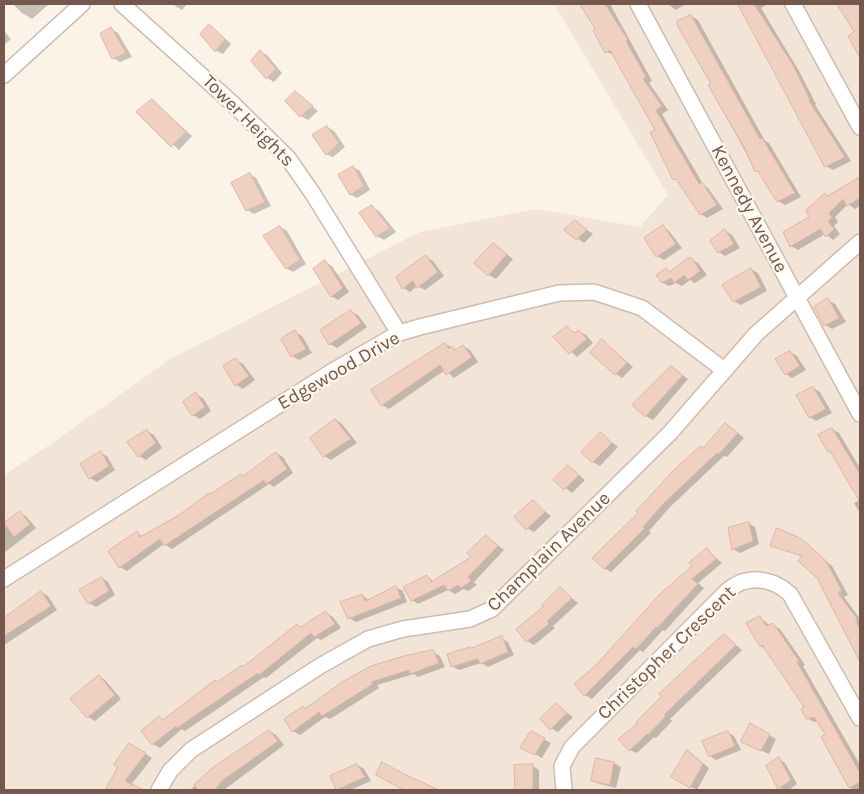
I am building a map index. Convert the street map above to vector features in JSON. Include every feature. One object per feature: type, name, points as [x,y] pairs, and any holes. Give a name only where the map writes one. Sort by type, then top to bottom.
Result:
[{"type":"street","points":[[4,75],[82,4]]},
{"type":"street","name":"Tower Heights","points":[[122,4],[232,103],[288,158],[333,225],[399,333]]},
{"type":"street","name":"Kennedy Avenue","points":[[638,4],[860,414]]},
{"type":"street","points":[[793,4],[860,127]]},
{"type":"street","name":"Champlain Avenue","points":[[159,790],[175,764],[191,750],[336,657],[368,639],[470,619],[492,609],[670,433],[756,334],[796,296],[860,242]]},
{"type":"street","name":"Edgewood Drive","points":[[4,579],[327,375],[399,333],[559,293],[594,292],[642,308],[724,370]]},
{"type":"street","name":"Christopher Crescent","points":[[564,790],[561,776],[562,766],[572,747],[726,592],[746,581],[768,581],[782,587],[790,594],[860,718]]},
{"type":"shaded area","points":[[554,4],[860,4],[860,790],[4,790],[4,475],[54,442],[170,359],[420,232],[536,209],[640,227],[668,195]]},
{"type":"building","points":[[580,4],[605,4],[628,40],[626,41],[646,77],[643,79],[662,106],[656,110],[699,184],[702,182],[717,205],[700,215],[676,179],[673,180],[650,132],[655,130],[610,50],[605,53],[593,30],[595,29]]},
{"type":"building","points":[[738,4],[754,4],[793,65],[809,101],[845,157],[825,167]]},
{"type":"building","points":[[837,4],[860,4],[860,58],[848,36],[854,32]]},
{"type":"building","points":[[691,15],[760,139],[762,138],[795,193],[777,202],[757,170],[755,172],[745,149],[708,85],[711,84],[677,25],[677,21]]},
{"type":"building","points":[[209,24],[225,39],[215,52],[200,34]]},
{"type":"building","points":[[111,27],[126,53],[112,59],[100,34]]},
{"type":"building","points":[[260,50],[276,69],[266,79],[251,61]]},
{"type":"building","points":[[295,91],[313,106],[300,117],[285,101]]},
{"type":"building","points":[[152,99],[186,132],[171,147],[136,112]]},
{"type":"building","points":[[327,126],[339,143],[326,155],[312,135]]},
{"type":"building","points":[[353,166],[364,186],[350,195],[338,175]]},
{"type":"building","points":[[250,173],[265,202],[246,211],[231,183]]},
{"type":"building","points":[[860,177],[860,198],[847,206],[843,199],[829,213],[832,218],[828,221],[834,229],[826,237],[820,229],[790,247],[783,232],[809,217],[806,210],[825,193],[827,196]]},
{"type":"building","points":[[372,205],[390,228],[376,237],[359,213]]},
{"type":"building","points":[[575,220],[587,230],[576,240],[564,230]]},
{"type":"building","points":[[663,225],[676,244],[656,257],[644,238]]},
{"type":"building","points":[[280,226],[300,260],[286,269],[263,236]]},
{"type":"building","points":[[725,229],[734,244],[718,253],[710,241]]},
{"type":"building","points":[[493,243],[507,254],[488,276],[474,263]]},
{"type":"building","points":[[426,255],[438,272],[417,288],[413,281],[402,289],[396,277]]},
{"type":"building","points":[[688,258],[692,258],[700,271],[688,280],[684,275],[674,283],[671,278],[662,283],[656,275],[666,268],[669,272]]},
{"type":"building","points":[[325,260],[343,288],[331,297],[313,269]]},
{"type":"building","points":[[751,268],[761,287],[733,302],[722,285]]},
{"type":"building","points":[[828,298],[839,318],[824,326],[814,307]]},
{"type":"building","points":[[351,310],[361,323],[329,345],[320,330]]},
{"type":"building","points":[[567,326],[574,333],[579,330],[587,339],[569,354],[553,337]]},
{"type":"building","points":[[295,330],[306,349],[291,357],[281,339]]},
{"type":"building","points":[[602,339],[627,363],[615,375],[590,353]]},
{"type":"building","points":[[445,343],[449,349],[452,346],[455,350],[463,345],[472,357],[446,375],[440,365],[381,406],[371,390]]},
{"type":"building","points":[[790,351],[800,366],[785,375],[775,359]]},
{"type":"building","points":[[236,358],[249,376],[235,386],[223,366]]},
{"type":"building","points":[[671,366],[683,375],[645,417],[632,405]]},
{"type":"building","points":[[813,387],[826,409],[809,418],[796,395]]},
{"type":"building","points":[[196,392],[205,407],[192,416],[183,402]]},
{"type":"building","points":[[335,419],[351,439],[323,457],[310,438]]},
{"type":"building","points":[[725,423],[738,433],[719,454],[717,453],[663,504],[643,527],[645,528],[604,569],[592,558],[638,513],[636,511],[674,470],[700,446],[703,448]]},
{"type":"building","points":[[832,428],[860,474],[860,502],[830,451],[828,452],[818,435]]},
{"type":"building","points":[[147,430],[156,443],[138,457],[127,442]]},
{"type":"building","points":[[601,432],[612,443],[592,463],[581,452]]},
{"type":"building","points":[[101,451],[109,466],[89,479],[80,464]]},
{"type":"building","points":[[276,452],[287,469],[266,484],[264,480],[164,546],[160,539],[119,568],[108,551],[137,531],[140,537],[179,515],[209,493],[241,474],[243,476]]},
{"type":"building","points":[[568,465],[579,475],[564,490],[553,480]]},
{"type":"building","points":[[533,500],[545,512],[526,530],[514,517]]},
{"type":"building","points":[[20,511],[30,524],[14,537],[4,523]]},
{"type":"building","points":[[749,522],[753,541],[732,550],[728,528]]},
{"type":"building","points":[[777,528],[802,539],[826,561],[842,591],[838,593],[858,620],[856,621],[860,629],[860,662],[817,578],[798,561],[802,556],[770,546]]},
{"type":"building","points":[[486,535],[498,546],[468,577],[471,581],[461,588],[458,585],[448,591],[444,585],[411,601],[403,587],[427,575],[431,582],[471,557],[467,553]]},
{"type":"building","points":[[707,548],[716,559],[692,579],[698,584],[636,649],[633,647],[584,696],[574,684],[596,665],[660,594],[692,566],[689,563]]},
{"type":"building","points":[[102,577],[109,591],[88,604],[79,590]]},
{"type":"building","points":[[396,586],[401,598],[348,619],[340,602],[362,594],[365,601]]},
{"type":"building","points":[[560,587],[572,598],[547,621],[549,624],[526,642],[516,629],[543,607],[542,605]]},
{"type":"building","points":[[41,591],[51,606],[4,636],[4,618]]},
{"type":"building","points":[[326,611],[335,624],[314,637],[311,633],[259,675],[258,673],[177,728],[176,726],[152,745],[141,731],[159,716],[163,720],[215,680],[217,682],[242,665],[243,667],[297,624],[300,627]]},
{"type":"building","points":[[760,616],[766,626],[773,623],[799,661],[797,662],[860,773],[860,782],[849,788],[821,737],[825,734],[814,717],[806,719],[801,709],[804,707],[762,645],[760,647],[746,623]]},
{"type":"building","points":[[724,634],[736,645],[664,715],[666,716],[648,735],[629,751],[618,739],[637,724],[636,722],[662,696],[659,694]]},
{"type":"building","points":[[502,636],[508,652],[480,664],[478,659],[451,667],[447,654],[471,648]]},
{"type":"building","points":[[433,650],[439,663],[410,674],[409,670],[371,682],[373,684],[322,716],[319,712],[292,732],[284,719],[303,706],[305,709],[342,682],[371,666]]},
{"type":"building","points":[[99,675],[115,695],[87,718],[70,699]]},
{"type":"building","points":[[556,703],[567,713],[550,730],[540,719]]},
{"type":"building","points":[[750,723],[770,734],[761,751],[741,742]]},
{"type":"building","points":[[269,730],[278,741],[222,781],[215,790],[198,790],[194,785],[212,768]]},
{"type":"building","points":[[531,731],[545,738],[535,755],[520,748]]},
{"type":"building","points":[[728,731],[735,746],[709,757],[702,741]]},
{"type":"building","points":[[129,743],[146,753],[125,781],[144,790],[105,790],[118,767],[114,765]]},
{"type":"building","points":[[687,750],[703,764],[690,788],[671,777]]},
{"type":"building","points":[[779,757],[791,780],[778,789],[766,766]]},
{"type":"building","points":[[596,758],[614,762],[610,785],[591,781]]},
{"type":"building","points":[[382,762],[439,790],[404,790],[376,775]]},
{"type":"building","points":[[357,764],[365,777],[336,790],[330,776]]},
{"type":"building","points":[[533,764],[533,789],[515,790],[514,765]]}]
